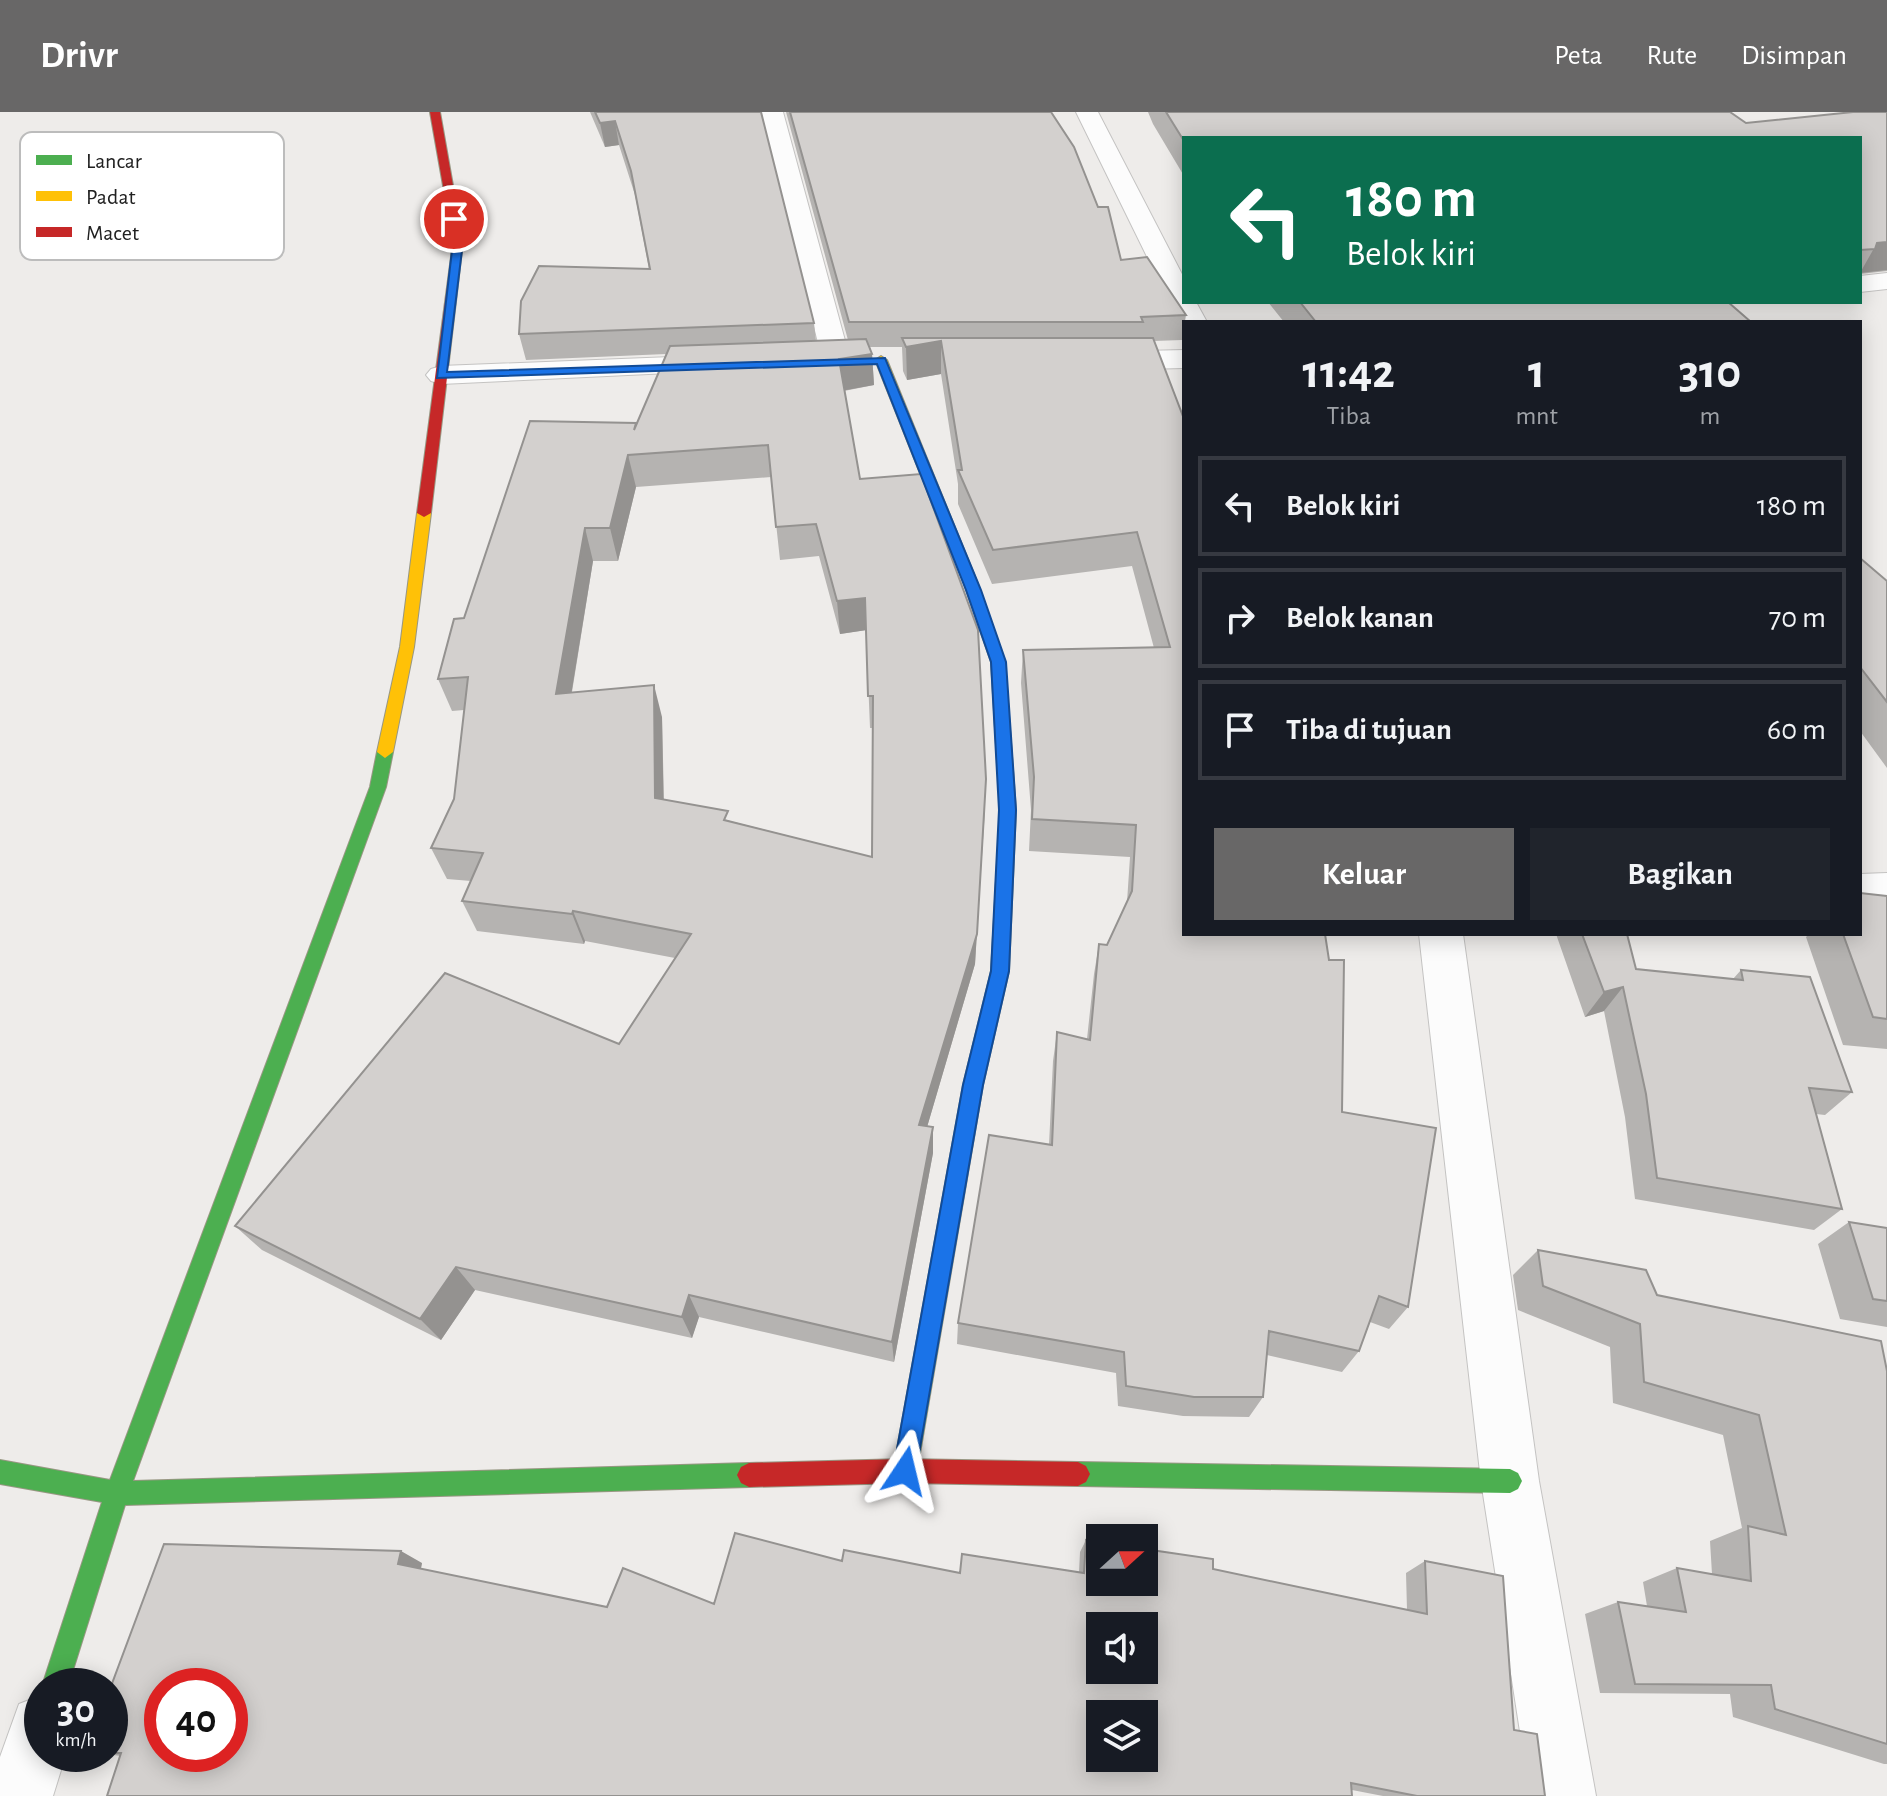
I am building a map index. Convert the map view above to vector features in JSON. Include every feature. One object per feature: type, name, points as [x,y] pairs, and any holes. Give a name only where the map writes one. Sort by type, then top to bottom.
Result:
[{"type":"street","points":[[61,1668],[117,1493],[378,787],[407,647],[458,242],[435,112]]},
{"type":"street","points":[[772,112],[836,359]]},
{"type":"street","points":[[1087,112],[1182,300]]},
{"type":"street","points":[[1862,284],[1887,281]]},
{"type":"street","points":[[1081,361],[1182,359]]},
{"type":"street","points":[[881,360],[974,590],[998,662],[1008,810],[1000,971],[973,1085],[905,1471]]},
{"type":"street","points":[[804,361],[913,361]]},
{"type":"street","points":[[441,375],[757,363]]},
{"type":"street","points":[[1862,890],[1887,889]]},
{"type":"street","points":[[1441,936],[1510,1481],[1563,1796]]},
{"type":"street","points":[[0,1472],[117,1493],[905,1471],[1510,1481]]},
{"type":"street","points":[[20,1796],[28,1772]]},
{"type":"building","points":[[595,112],[761,112],[814,323],[519,334],[521,301],[539,266],[650,269],[631,171],[615,121],[600,123]]},
{"type":"building","points":[[790,112],[1051,112],[1074,147],[1098,207],[1108,207],[1121,260],[1147,257],[1186,315],[1141,317],[1143,322],[849,322]]},
{"type":"building","points":[[1166,112],[1730,112],[1746,123],[1853,112],[1887,112],[1887,242],[1877,243],[1875,249],[1862,250],[1862,136],[1182,138]]},
{"type":"building","points":[[1302,304],[1730,304],[1749,320],[1314,320]]},
{"type":"building","points":[[902,338],[1153,338],[1182,414],[1182,936],[1325,936],[1329,960],[1344,960],[1342,1112],[1436,1128],[1408,1307],[1379,1296],[1359,1351],[1269,1331],[1263,1397],[1194,1397],[1126,1386],[1124,1352],[958,1323],[989,1135],[1052,1145],[1057,1032],[1090,1040],[1099,944],[1107,945],[1132,891],[1136,825],[1032,819],[1034,777],[1023,650],[1170,647],[1137,532],[993,550],[958,470],[962,470],[941,341],[906,347]]},
{"type":"building","points":[[866,339],[872,354],[839,359],[860,479],[921,474],[978,630],[986,779],[977,934],[919,1125],[933,1127],[892,1342],[689,1295],[682,1317],[456,1267],[420,1319],[235,1226],[445,973],[619,1044],[691,934],[573,911],[572,914],[462,901],[483,853],[431,848],[454,799],[468,677],[438,679],[454,619],[464,618],[530,421],[636,423],[634,430],[670,346]],"holes":[[[768,445],[776,527],[816,524],[837,601],[865,598],[868,696],[873,696],[872,857],[724,820],[728,811],[655,798],[654,685],[556,694],[585,528],[610,528],[628,455]]]},
{"type":"building","points":[[1862,560],[1887,581],[1887,702],[1862,670]]},
{"type":"building","points":[[1862,893],[1887,896],[1887,1019],[1873,1017],[1844,936],[1862,936]]},
{"type":"building","points":[[1583,936],[1628,936],[1636,969],[1743,980],[1741,970],[1810,977],[1852,1092],[1809,1088],[1842,1209],[1657,1178],[1646,1094],[1623,987],[1604,992]]},
{"type":"building","points":[[1849,1222],[1887,1228],[1887,1301],[1873,1299]]},
{"type":"building","points":[[1538,1250],[1646,1270],[1657,1295],[1881,1341],[1887,1371],[1887,1744],[1775,1709],[1771,1685],[1635,1684],[1618,1602],[1686,1612],[1677,1568],[1751,1581],[1748,1526],[1786,1535],[1759,1415],[1644,1382],[1640,1324],[1543,1286]]},
{"type":"building","points":[[735,1533],[842,1561],[844,1550],[960,1573],[962,1554],[1084,1573],[1086,1540],[1086,1596],[1158,1596],[1158,1551],[1213,1559],[1213,1569],[1427,1614],[1425,1561],[1503,1576],[1514,1730],[1537,1734],[1545,1796],[1417,1796],[1351,1783],[1352,1796],[107,1796],[115,1772],[128,1772],[128,1668],[118,1668],[164,1544],[401,1551],[398,1564],[607,1607],[623,1568],[714,1604]]},
{"type":"traffic: fast","points":[[905,1471],[973,1085],[1000,971],[1008,810],[998,662],[971,584]]},
{"type":"traffic: fast","points":[[61,1668],[117,1493],[378,787],[385,752]]},
{"type":"traffic: fast","points":[[0,1472],[117,1493],[749,1475]]},
{"type":"traffic: fast","points":[[1078,1474],[1510,1481]]},
{"type":"traffic: slow","points":[[881,360],[971,584]]},
{"type":"traffic: slow","points":[[385,752],[407,647],[424,513]]},
{"type":"traffic: jam","points":[[424,513],[458,242],[435,112]]},
{"type":"traffic: jam","points":[[749,1475],[905,1471],[1078,1474]]},
{"type":"route","points":[[454,219],[458,242],[441,375],[836,359],[881,360],[974,590],[998,662],[1008,810],[1000,971],[973,1085],[905,1471]]}]
